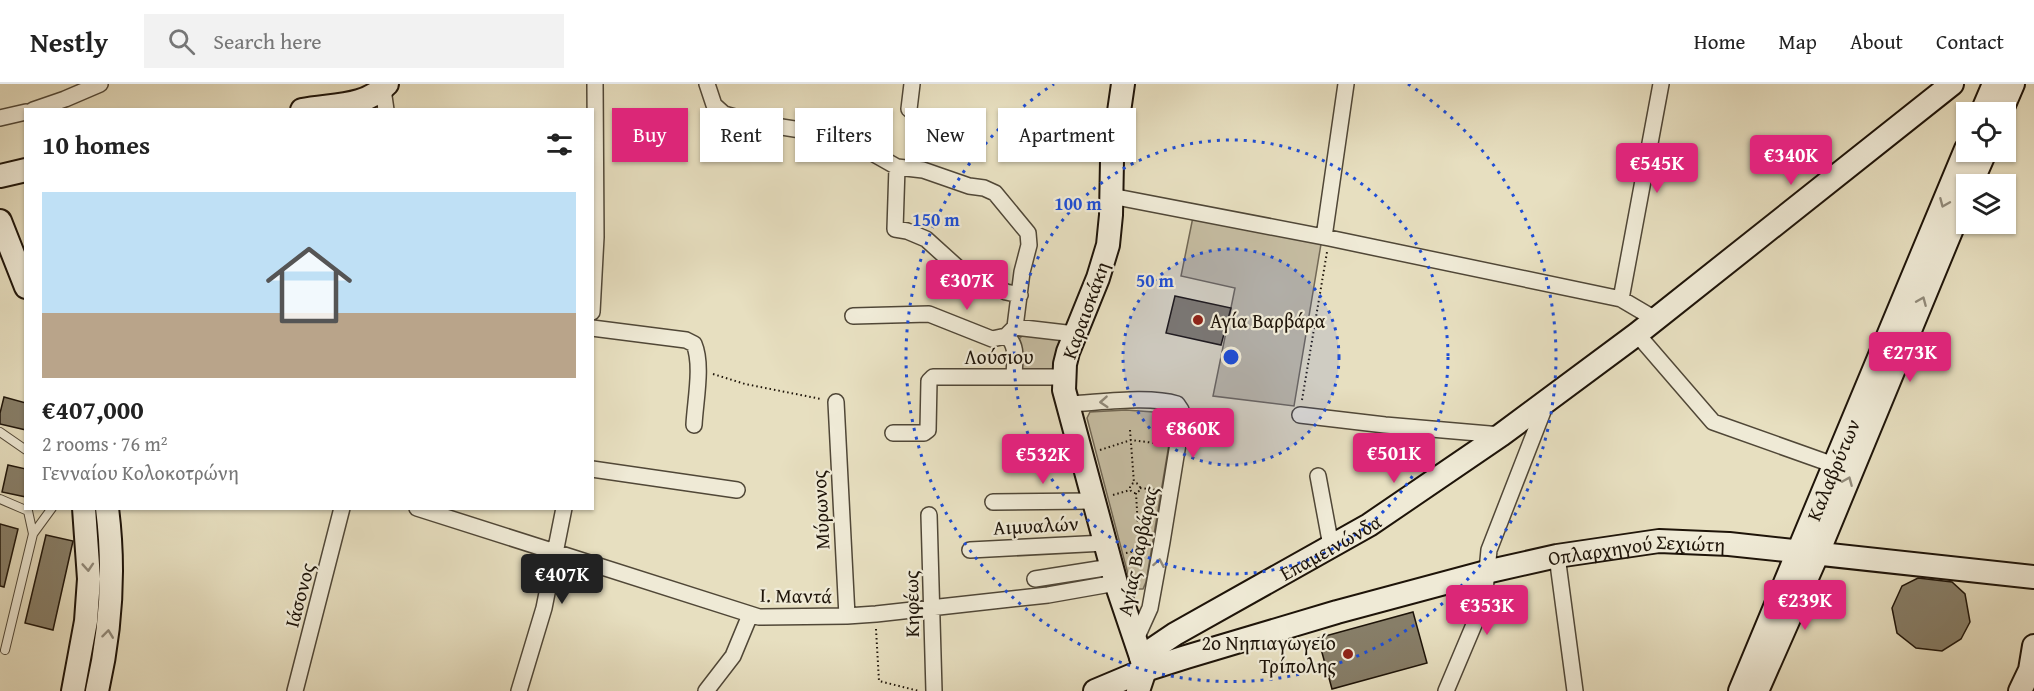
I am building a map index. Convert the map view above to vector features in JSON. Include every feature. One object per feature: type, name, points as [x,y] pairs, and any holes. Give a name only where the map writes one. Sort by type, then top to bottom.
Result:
[{"type":"main road","name":"Καραισκάκη","points":[[1123,84],[1112,160],[1110,234],[1106,255],[1066,358],[1064,377],[1066,404],[1138,655]]},
{"type":"main road","name":"Επαμεινώνδα","points":[[1138,655],[1369,525],[1501,435],[1637,334],[1952,84]]},
{"type":"main road","points":[[1986,102],[1994,84]]},
{"type":"main road","points":[[2005,102],[2013,84]]},
{"type":"main road","points":[[315,108],[362,101],[385,94]]},
{"type":"main road","name":"Καλαβρύτων","points":[[1757,691],[1808,553],[1834,465],[1961,162]]},
{"type":"main road","points":[[0,176],[24,170]]},
{"type":"main road","name":"Καλαβρύτων","points":[[1740,691],[1808,553],[1956,218]]},
{"type":"main road","points":[[0,221],[24,281]]},
{"type":"main road","points":[[73,691],[86,621],[89,579],[84,510]]},
{"type":"main road","points":[[97,691],[105,658],[110,615],[112,572],[107,510]]},
{"type":"main road","name":"Οπλαρχηγού Σεχιώτη","points":[[1138,655],[1337,612],[1486,572],[1557,556],[1659,541],[1729,544],[2034,577]]},
{"type":"main road","points":[[2020,691],[2032,667],[2034,646]]},
{"type":"main road","points":[[1095,691],[1138,655]]},
{"type":"street","points":[[39,108],[100,84]]},
{"type":"street","points":[[594,274],[596,237],[595,84]]},
{"type":"street","points":[[707,84],[714,105],[724,114],[756,123],[826,134],[851,141],[897,167],[923,170],[995,193],[1028,233],[1029,246],[1011,331],[1014,345],[1014,377]]},
{"type":"street","points":[[909,108],[912,84]]},
{"type":"street","points":[[1326,238],[1346,84]]},
{"type":"street","points":[[1621,299],[1661,84]]},
{"type":"street","points":[[0,118],[24,112]]},
{"type":"street","points":[[897,167],[895,229],[926,238],[957,267],[1006,292],[1020,296]]},
{"type":"street","points":[[1111,196],[1621,299],[1655,319]]},
{"type":"street","points":[[853,316],[929,314],[992,339],[1011,331],[1075,334]]},
{"type":"street","points":[[594,328],[686,340],[694,344],[698,365],[694,425]]},
{"type":"street","points":[[1637,334],[1713,422],[1834,465]]},
{"type":"street","name":"Λούσιου","points":[[893,433],[924,434],[928,430],[929,381],[933,377],[1064,377]]},
{"type":"street","name":"Αγίας Βαρβάρας","points":[[1066,404],[1131,400],[1168,402],[1180,406],[1182,414],[1178,446],[1161,552],[1138,655]]},
{"type":"street","name":"Μύρωνος","points":[[836,402],[847,616]]},
{"type":"street","points":[[1446,691],[1484,601],[1489,550],[1547,402]]},
{"type":"street","points":[[1300,415],[1501,435]]},
{"type":"street","points":[[594,469],[737,490]]},
{"type":"street","points":[[1318,476],[1331,546]]},
{"type":"street","points":[[993,502],[1093,501]]},
{"type":"street","name":"Ιάσονος","points":[[295,691],[341,510]]},
{"type":"street","name":"Ι. Μαντά","points":[[423,510],[750,615],[766,618],[876,614],[932,606],[1048,595],[1110,562]]},
{"type":"street","points":[[519,691],[544,608],[564,510]]},
{"type":"street","name":"Κηφέως","points":[[929,515],[934,691]]},
{"type":"street","name":"Αιμυαλών","points":[[970,550],[1110,562]]},
{"type":"street","points":[[1557,556],[1575,691]]},
{"type":"street","points":[[1035,579],[1110,562]]},
{"type":"street","points":[[706,691],[733,656],[750,615]]},
{"type":"lane","points":[[0,432],[24,449]]},
{"type":"lane","points":[[0,499],[24,509]]},
{"type":"lane","points":[[26,510],[28,511],[33,534]]},
{"type":"lane","points":[[5,650],[33,534],[51,510]]},
{"type":"lane","points":[[1138,655],[1151,603]]},
{"type":"path","points":[[1300,415],[1326,238]]},
{"type":"path","points":[[698,365],[716,376],[745,384],[836,402]]},
{"type":"path","points":[[1130,430],[1134,483],[1139,487],[1136,493],[1140,561]]},
{"type":"path","points":[[1081,456],[1131,440],[1178,446]]},
{"type":"path","points":[[1134,483],[1130,485],[1130,489],[1132,493],[1136,493]]},
{"type":"path","points":[[1110,562],[1140,550],[1161,552]]},
{"type":"path","points":[[876,614],[879,681],[919,691]]},
{"type":"shaded area","points":[[1193,217],[1321,244],[1294,406],[1213,396],[1235,288],[1181,276]]},
{"type":"shaded area","points":[[1022,336],[1058,337],[1061,344],[1056,372],[1020,370],[1018,364],[1019,339]]},
{"type":"shaded area","points":[[1126,410],[1167,413],[1173,420],[1143,589],[1137,589],[1129,578],[1087,418],[1090,412]]},
{"type":"building","name":"Αγία Βαρβάρα","points":[[1175,296],[1231,308],[1221,345],[1166,333]]},
{"type":"building","points":[[4,397],[24,402],[24,430],[0,424]]},
{"type":"building","points":[[8,465],[24,469],[24,497],[2,492]]},
{"type":"building","points":[[0,524],[18,529],[4,587],[0,586]]},
{"type":"building","points":[[46,535],[73,541],[53,630],[25,623]]},
{"type":"building","points":[[1918,578],[1952,582],[1965,594],[1970,622],[1961,639],[1942,651],[1916,648],[1897,633],[1892,608],[1902,586]]},
{"type":"building","points":[[1413,612],[1427,663],[1332,689],[1318,638]]},
{"type":"place","name":"Αγία Βαρβάρα","points":[[1198,320]]},
{"type":"place","name":"2ο Νηπιαγωγείο Τρίπολης","points":[[1348,654]]}]
